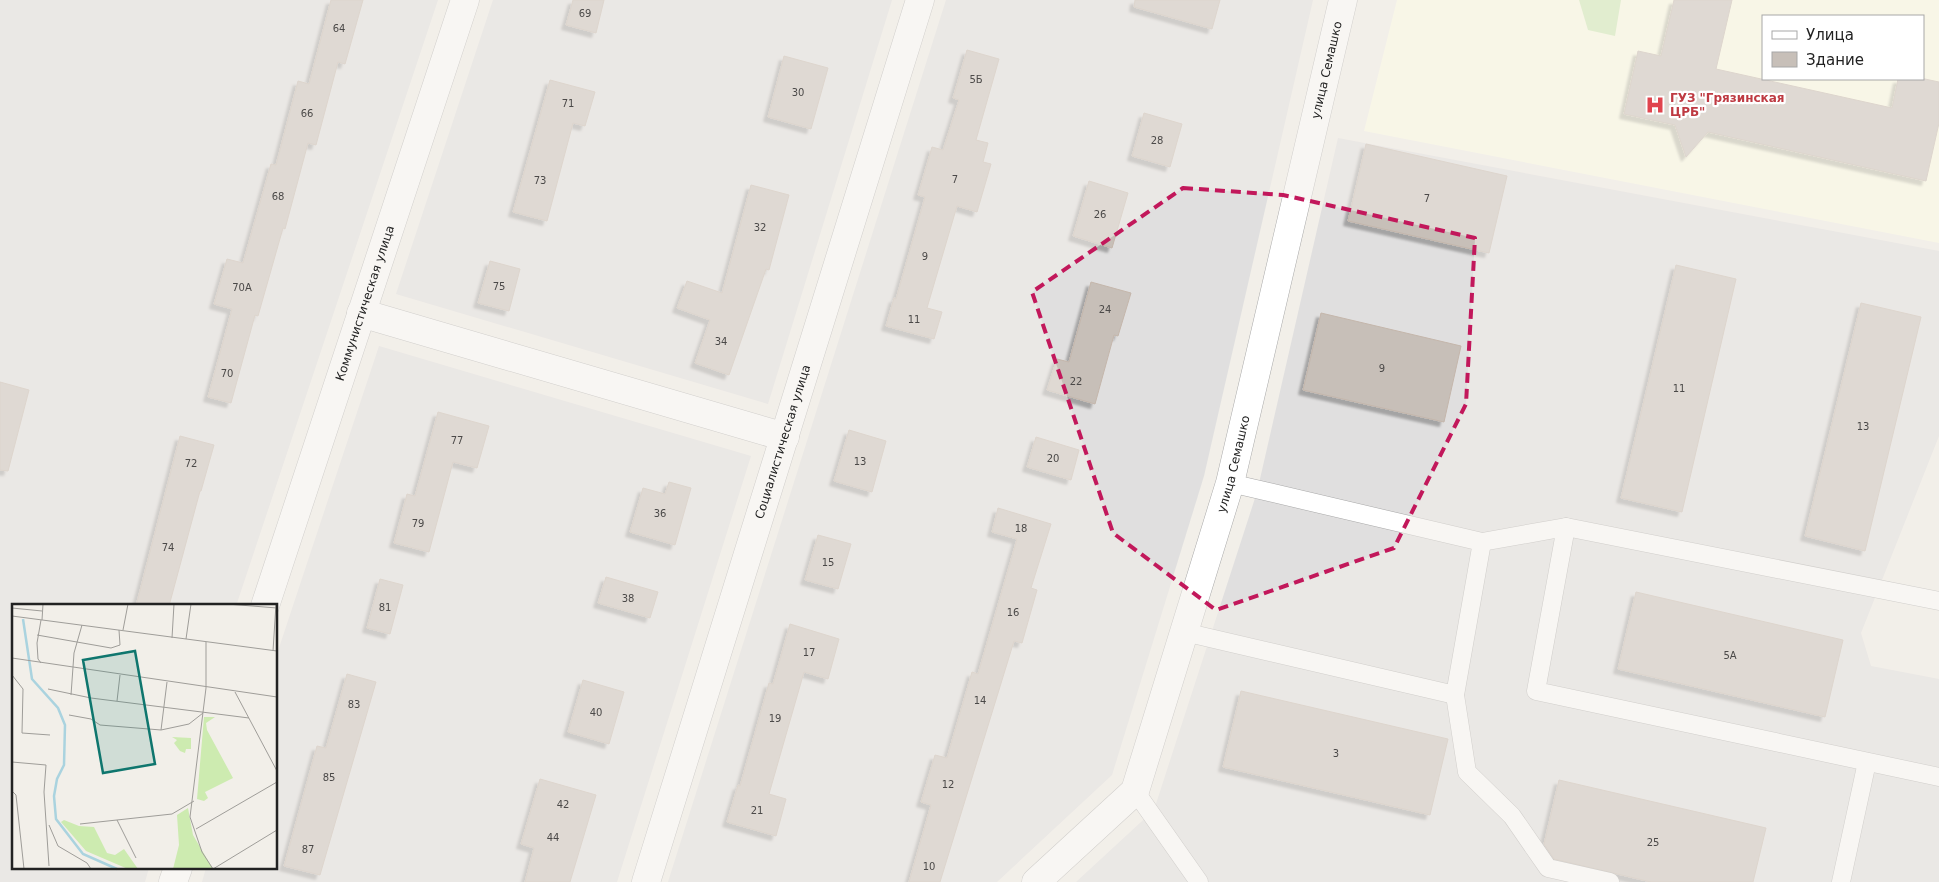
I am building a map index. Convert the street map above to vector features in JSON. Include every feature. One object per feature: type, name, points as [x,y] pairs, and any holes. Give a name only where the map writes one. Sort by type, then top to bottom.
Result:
[{"type":"street","name":"Коммунистическая улица","points":[[265,604],[465,0]]},
{"type":"street","name":"Социалистическая улица","points":[[646,882],[920,0]]},
{"type":"street","name":"улица Семашко","points":[[1135,791],[1230,483],[1343,0]]},
{"type":"street","points":[[361,313],[785,437]]},
{"type":"street","points":[[1036,882],[1135,791]]},
{"type":"street","points":[[173,882],[177,870]]},
{"type":"lane","points":[[1230,483],[1482,542],[1566,527],[1939,602]]},
{"type":"lane","points":[[1566,527],[1536,691],[1939,777]]},
{"type":"lane","points":[[1482,542],[1455,696],[1467,772],[1512,816],[1548,868],[1610,882]]},
{"type":"lane","points":[[1184,632],[1455,696]]},
{"type":"lane","points":[[1841,882],[1868,762]]},
{"type":"lane","points":[[1135,791],[1199,882]]},
{"type":"highlighted area","points":[[1183,188],[1283,195],[1475,238],[1466,404],[1394,548],[1216,610],[1113,533],[1032,292]]},
{"type":"shaded area","points":[[0,0],[438,0],[237,604],[12,604],[12,870],[148,870],[145,882],[0,882]]},
{"type":"shaded area","points":[[493,0],[892,0],[768,404],[396,294]]},
{"type":"shaded area","points":[[946,0],[1313,0],[1204,476],[1112,775],[997,882],[668,882]]},
{"type":"shaded area","name":"ГУЗ \"Грязинская ЦРБ\"","points":[[1397,0],[1939,0],[1939,243],[1364,131]]},
{"type":"shaded area","points":[[1338,138],[1939,251],[1939,436],[1861,633],[1871,666],[1939,679],[1939,882],[1076,882],[1154,810],[1257,492]]},
{"type":"shaded area","points":[[379,346],[751,456],[617,882],[202,882],[205,870],[278,870],[278,651]]},
{"type":"green space","points":[[1579,0],[1621,0],[1615,36],[1588,30]]},
{"type":"building","points":[[331,0],[363,0],[345,64],[338,62],[316,145],[308,143],[285,229],[283,228],[258,316],[255,315],[231,403],[208,397],[232,309],[214,304],[227,259],[243,263],[271,164],[276,165],[298,81],[309,84]]},
{"type":"building","points":[[573,0],[604,0],[596,33],[566,25]]},
{"type":"building","points":[[1135,0],[1220,0],[1212,29],[1134,7]]},
{"type":"building","points":[[1674,0],[1732,0],[1716,69],[1892,108],[1898,80],[1925,79],[1939,82],[1939,123],[1926,181],[1708,132],[1686,157],[1675,125],[1624,114],[1638,51],[1661,56]]},
{"type":"building","points":[[967,50],[999,59],[976,140],[988,143],[983,162],[991,164],[977,212],[957,206],[927,308],[942,312],[934,339],[886,326],[894,298],[896,299],[925,197],[918,195],[932,147],[943,150],[959,100],[953,98]]},
{"type":"building","points":[[784,56],[828,68],[811,129],[768,117]]},
{"type":"building","points":[[550,80],[595,92],[585,126],[573,123],[547,221],[513,212]]},
{"type":"building","points":[[1144,113],[1182,124],[1170,167],[1132,156]]},
{"type":"building","points":[[1366,144],[1507,176],[1489,253],[1348,221]]},
{"type":"building","points":[[1089,181],[1128,193],[1112,248],[1073,236]]},
{"type":"building","points":[[751,185],[789,195],[769,270],[766,269],[729,375],[695,363],[710,320],[677,308],[687,281],[722,293]]},
{"type":"building","points":[[490,261],[520,269],[509,311],[478,303]]},
{"type":"building","points":[[1676,265],[1736,279],[1682,512],[1621,498]]},
{"type":"building","points":[[1091,282],[1131,293],[1118,336],[1114,335],[1095,404],[1047,390],[1057,359],[1069,362]]},
{"type":"building","points":[[1861,303],[1921,317],[1865,551],[1805,536]]},
{"type":"building","points":[[1321,313],[1461,346],[1444,422],[1303,390]]},
{"type":"building","points":[[0,382],[29,390],[8,471],[0,470]]},
{"type":"building","points":[[438,412],[489,426],[477,468],[453,462],[429,552],[394,543],[407,494],[415,496]]},
{"type":"building","points":[[849,430],[886,441],[872,492],[834,481]]},
{"type":"building","points":[[180,436],[214,445],[170,604],[137,604]]},
{"type":"building","points":[[1036,437],[1079,450],[1071,480],[1027,467]]},
{"type":"building","points":[[669,482],[691,488],[675,545],[630,532],[643,488],[665,494]]},
{"type":"building","points":[[998,508],[1051,524],[1031,588],[1037,590],[1022,643],[1014,641],[940,882],[909,882],[931,805],[921,802],[935,755],[947,758],[972,672],[978,674],[1017,539],[992,532]]},
{"type":"building","points":[[818,535],[851,544],[838,589],[805,580]]},
{"type":"building","points":[[606,577],[658,592],[650,618],[598,603]]},
{"type":"building","points":[[380,579],[403,585],[390,634],[367,628]]},
{"type":"building","points":[[1636,592],[1843,640],[1825,717],[1618,669]]},
{"type":"building","points":[[790,624],[839,639],[828,679],[804,672],[769,794],[786,799],[776,836],[727,822],[738,785],[740,786],[769,683],[773,684]]},
{"type":"building","points":[[347,674],[376,682],[320,875],[284,866],[317,746],[326,748]]},
{"type":"building","points":[[583,680],[624,692],[609,744],[568,732]]},
{"type":"building","points":[[1241,691],[1448,739],[1430,815],[1223,767]]},
{"type":"building","points":[[540,779],[596,795],[570,882],[525,882],[534,848],[521,844]]},
{"type":"building","points":[[1559,780],[1766,828],[1753,882],[1651,882],[1554,859],[1544,844]]},
{"type":"place","name":"ГУЗ \"Грязинская ЦРБ\"","points":[[1655,105]]}]
